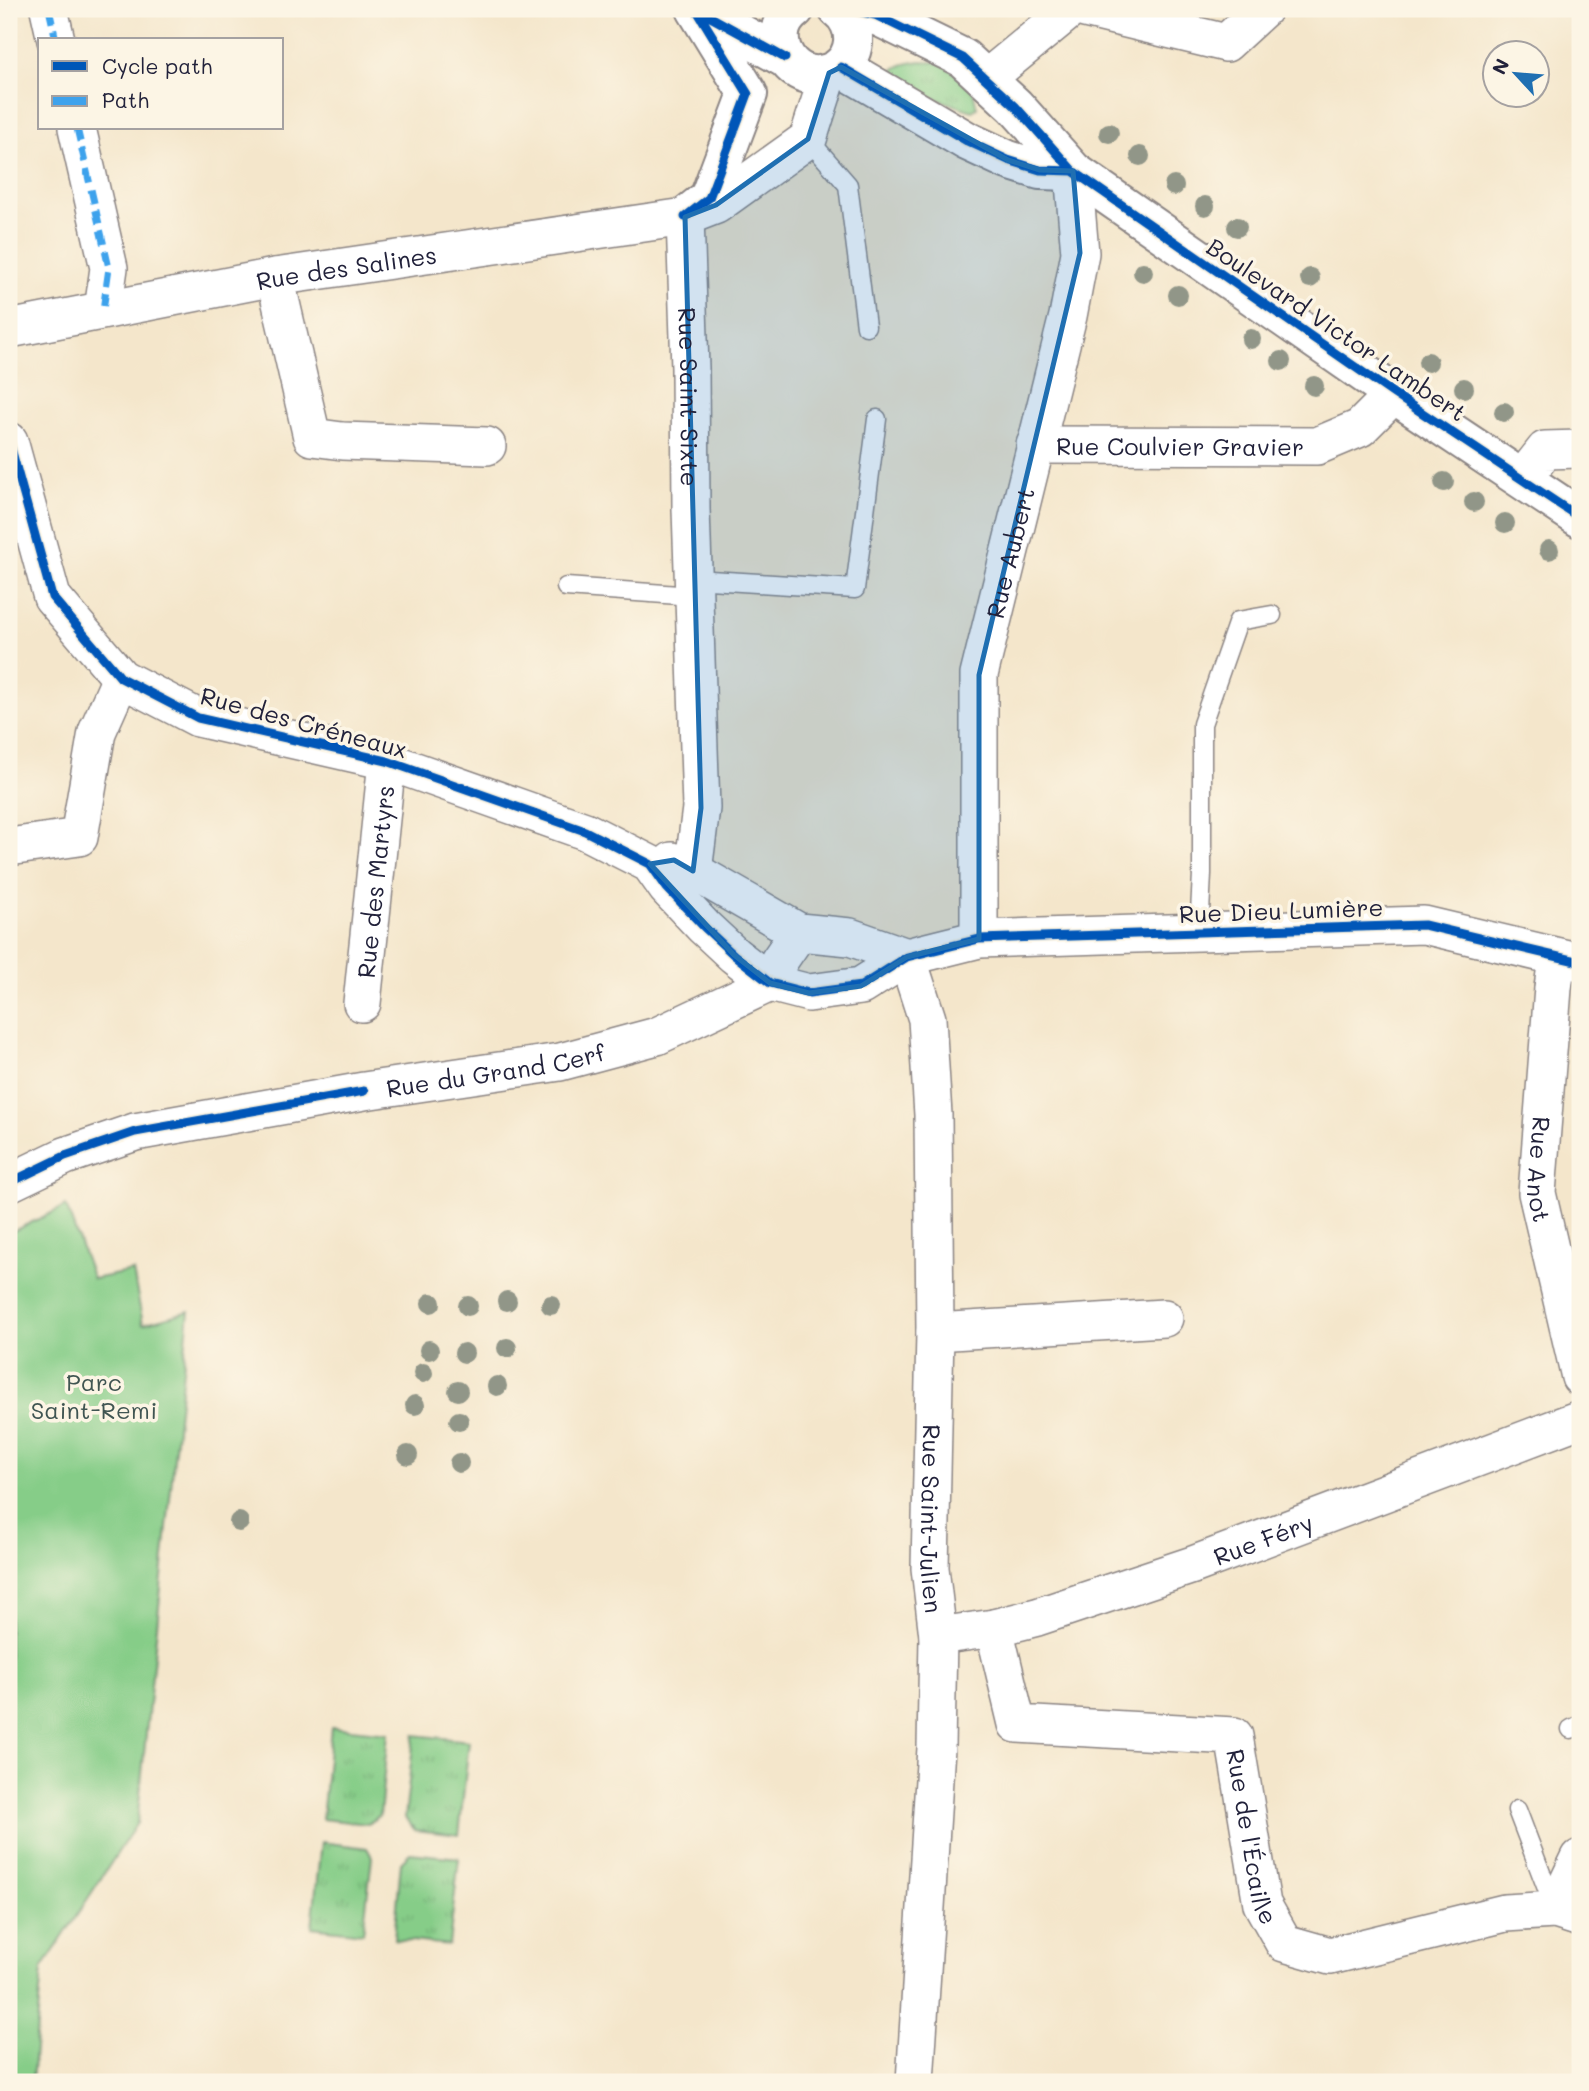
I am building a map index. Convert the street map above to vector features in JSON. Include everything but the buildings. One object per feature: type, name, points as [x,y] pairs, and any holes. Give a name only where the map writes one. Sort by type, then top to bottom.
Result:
[{"type":"street","points":[[49,9],[56,38]]},
{"type":"street","points":[[696,9],[785,58]]},
{"type":"street","points":[[685,217],[709,198],[748,93],[696,9]]},
{"type":"street","points":[[795,9],[783,22],[779,33],[779,46],[793,68],[804,74],[817,76],[835,70],[1008,160],[1040,170],[1073,171]]},
{"type":"street","points":[[986,79],[1071,9]]},
{"type":"street","points":[[1085,9],[1226,43],[1263,9]]},
{"type":"street","points":[[808,139],[835,70],[848,57],[853,45],[849,22],[859,10]]},
{"type":"street","name":"Boulevard Victor Lambert","points":[[859,10],[963,58],[1016,106],[1073,171],[1394,394],[1580,518]]},
{"type":"street","points":[[76,130],[109,268],[103,310]]},
{"type":"street","name":"Rue des Salines","points":[[9,329],[275,277],[685,217],[716,205],[808,139]]},
{"type":"street","name":"Rue Aubert","points":[[979,939],[979,675],[1068,316],[1080,253],[1073,171]]},
{"type":"street","name":"Rue Saint-Sixte","points":[[685,217],[701,808],[693,871]]},
{"type":"street","points":[[275,277],[312,437],[342,441],[487,446]]},
{"type":"street","name":"Rue Coulvier Gravier","points":[[1035,445],[1317,446],[1360,428],[1394,394]]},
{"type":"street","name":"Rue des Créneaux","points":[[9,442],[52,597],[121,678],[198,718],[387,761],[585,831],[650,864]]},
{"type":"street","points":[[1523,478],[1545,450],[1580,449]]},
{"type":"street","points":[[9,847],[79,837],[97,732],[121,678]]},
{"type":"street","name":"Rue des Martyrs","points":[[362,1003],[387,761]]},
{"type":"street","points":[[799,932],[779,961],[770,983],[704,927],[667,888],[650,864],[674,860],[799,932],[850,937],[907,957]]},
{"type":"street","name":"Rue Dieu Lumière","points":[[770,983],[810,993],[861,986],[907,957],[979,939],[1424,925],[1569,960]]},
{"type":"street","name":"Rue Saint-Julien","points":[[907,957],[927,1019],[933,1115],[934,1332],[930,1568],[938,1636],[936,1748],[915,2082]]},
{"type":"street","name":"Rue Anot","points":[[1569,960],[1553,988],[1537,1192],[1580,1377]]},
{"type":"street","name":"Rue du Grand Cerf","points":[[9,1183],[65,1156],[135,1132],[364,1091],[560,1062],[657,1036],[770,983]]},
{"type":"street","points":[[934,1332],[1164,1318]]},
{"type":"street","name":"Rue Féry","points":[[938,1636],[994,1628],[1037,1617],[1193,1565],[1580,1419]]},
{"type":"street","name":"Rue de l'Écaille","points":[[994,1628],[1017,1724],[1243,1734],[1262,1904],[1284,1943],[1330,1956],[1505,1913],[1568,1914]]},
{"type":"street","points":[[1568,1914],[1580,1858]]},
{"type":"lane","points":[[808,139],[848,185],[866,326]]},
{"type":"lane","points":[[566,587],[855,589],[877,419]]},
{"type":"lane","name":"Rue Dieu Lumière","points":[[1199,932],[1202,724],[1238,621],[1272,615]]},
{"type":"lane","points":[[1517,1810],[1568,1914]]},
{"type":"highlighted area","points":[[841,67],[1008,160],[1040,170],[1073,171],[1080,253],[979,675],[979,939],[907,957],[861,986],[809,993],[770,983],[734,955],[650,864],[674,860],[693,871],[701,808],[685,217],[716,205],[808,139],[829,73]]},
{"type":"green space","points":[[921,61],[944,63],[973,90],[977,108],[972,111],[886,82],[895,68]]},
{"type":"green space","name":"Parc Saint-Remi","points":[[66,1206],[93,1279],[133,1271],[143,1324],[189,1311],[137,1823],[42,1969],[32,2082],[9,2082],[9,1233]]},
{"type":"green space","points":[[331,1727],[388,1733],[380,1815],[368,1824],[322,1819]]},
{"type":"green space","points":[[414,1735],[469,1741],[459,1835],[415,1830],[405,1818]]},
{"type":"green space","points":[[321,1842],[367,1848],[372,1857],[363,1933],[312,1927]]},
{"type":"green space","points":[[410,1853],[459,1858],[449,1945],[394,1939],[401,1862]]},
{"type":"marked path","points":[[49,9],[56,38]]},
{"type":"marked path","points":[[77,130],[109,268],[103,310]]},
{"type":"cycle path","points":[[696,9],[785,58]]},
{"type":"cycle path","points":[[685,217],[709,198],[748,94],[696,9]]},
{"type":"cycle path","points":[[849,9],[875,15],[963,58],[1015,106],[1073,171],[1394,394],[1580,518]]},
{"type":"cycle path","points":[[841,67],[967,141],[1008,160],[1040,170],[1073,171]]},
{"type":"cycle path","points":[[9,441],[52,597],[121,678],[198,718],[387,761],[585,831],[650,864],[667,888],[704,927],[770,983],[809,993],[861,986],[907,957],[979,939],[1424,925],[1580,962]]},
{"type":"cycle path","points":[[9,1183],[65,1156],[135,1132],[364,1091]]}]
